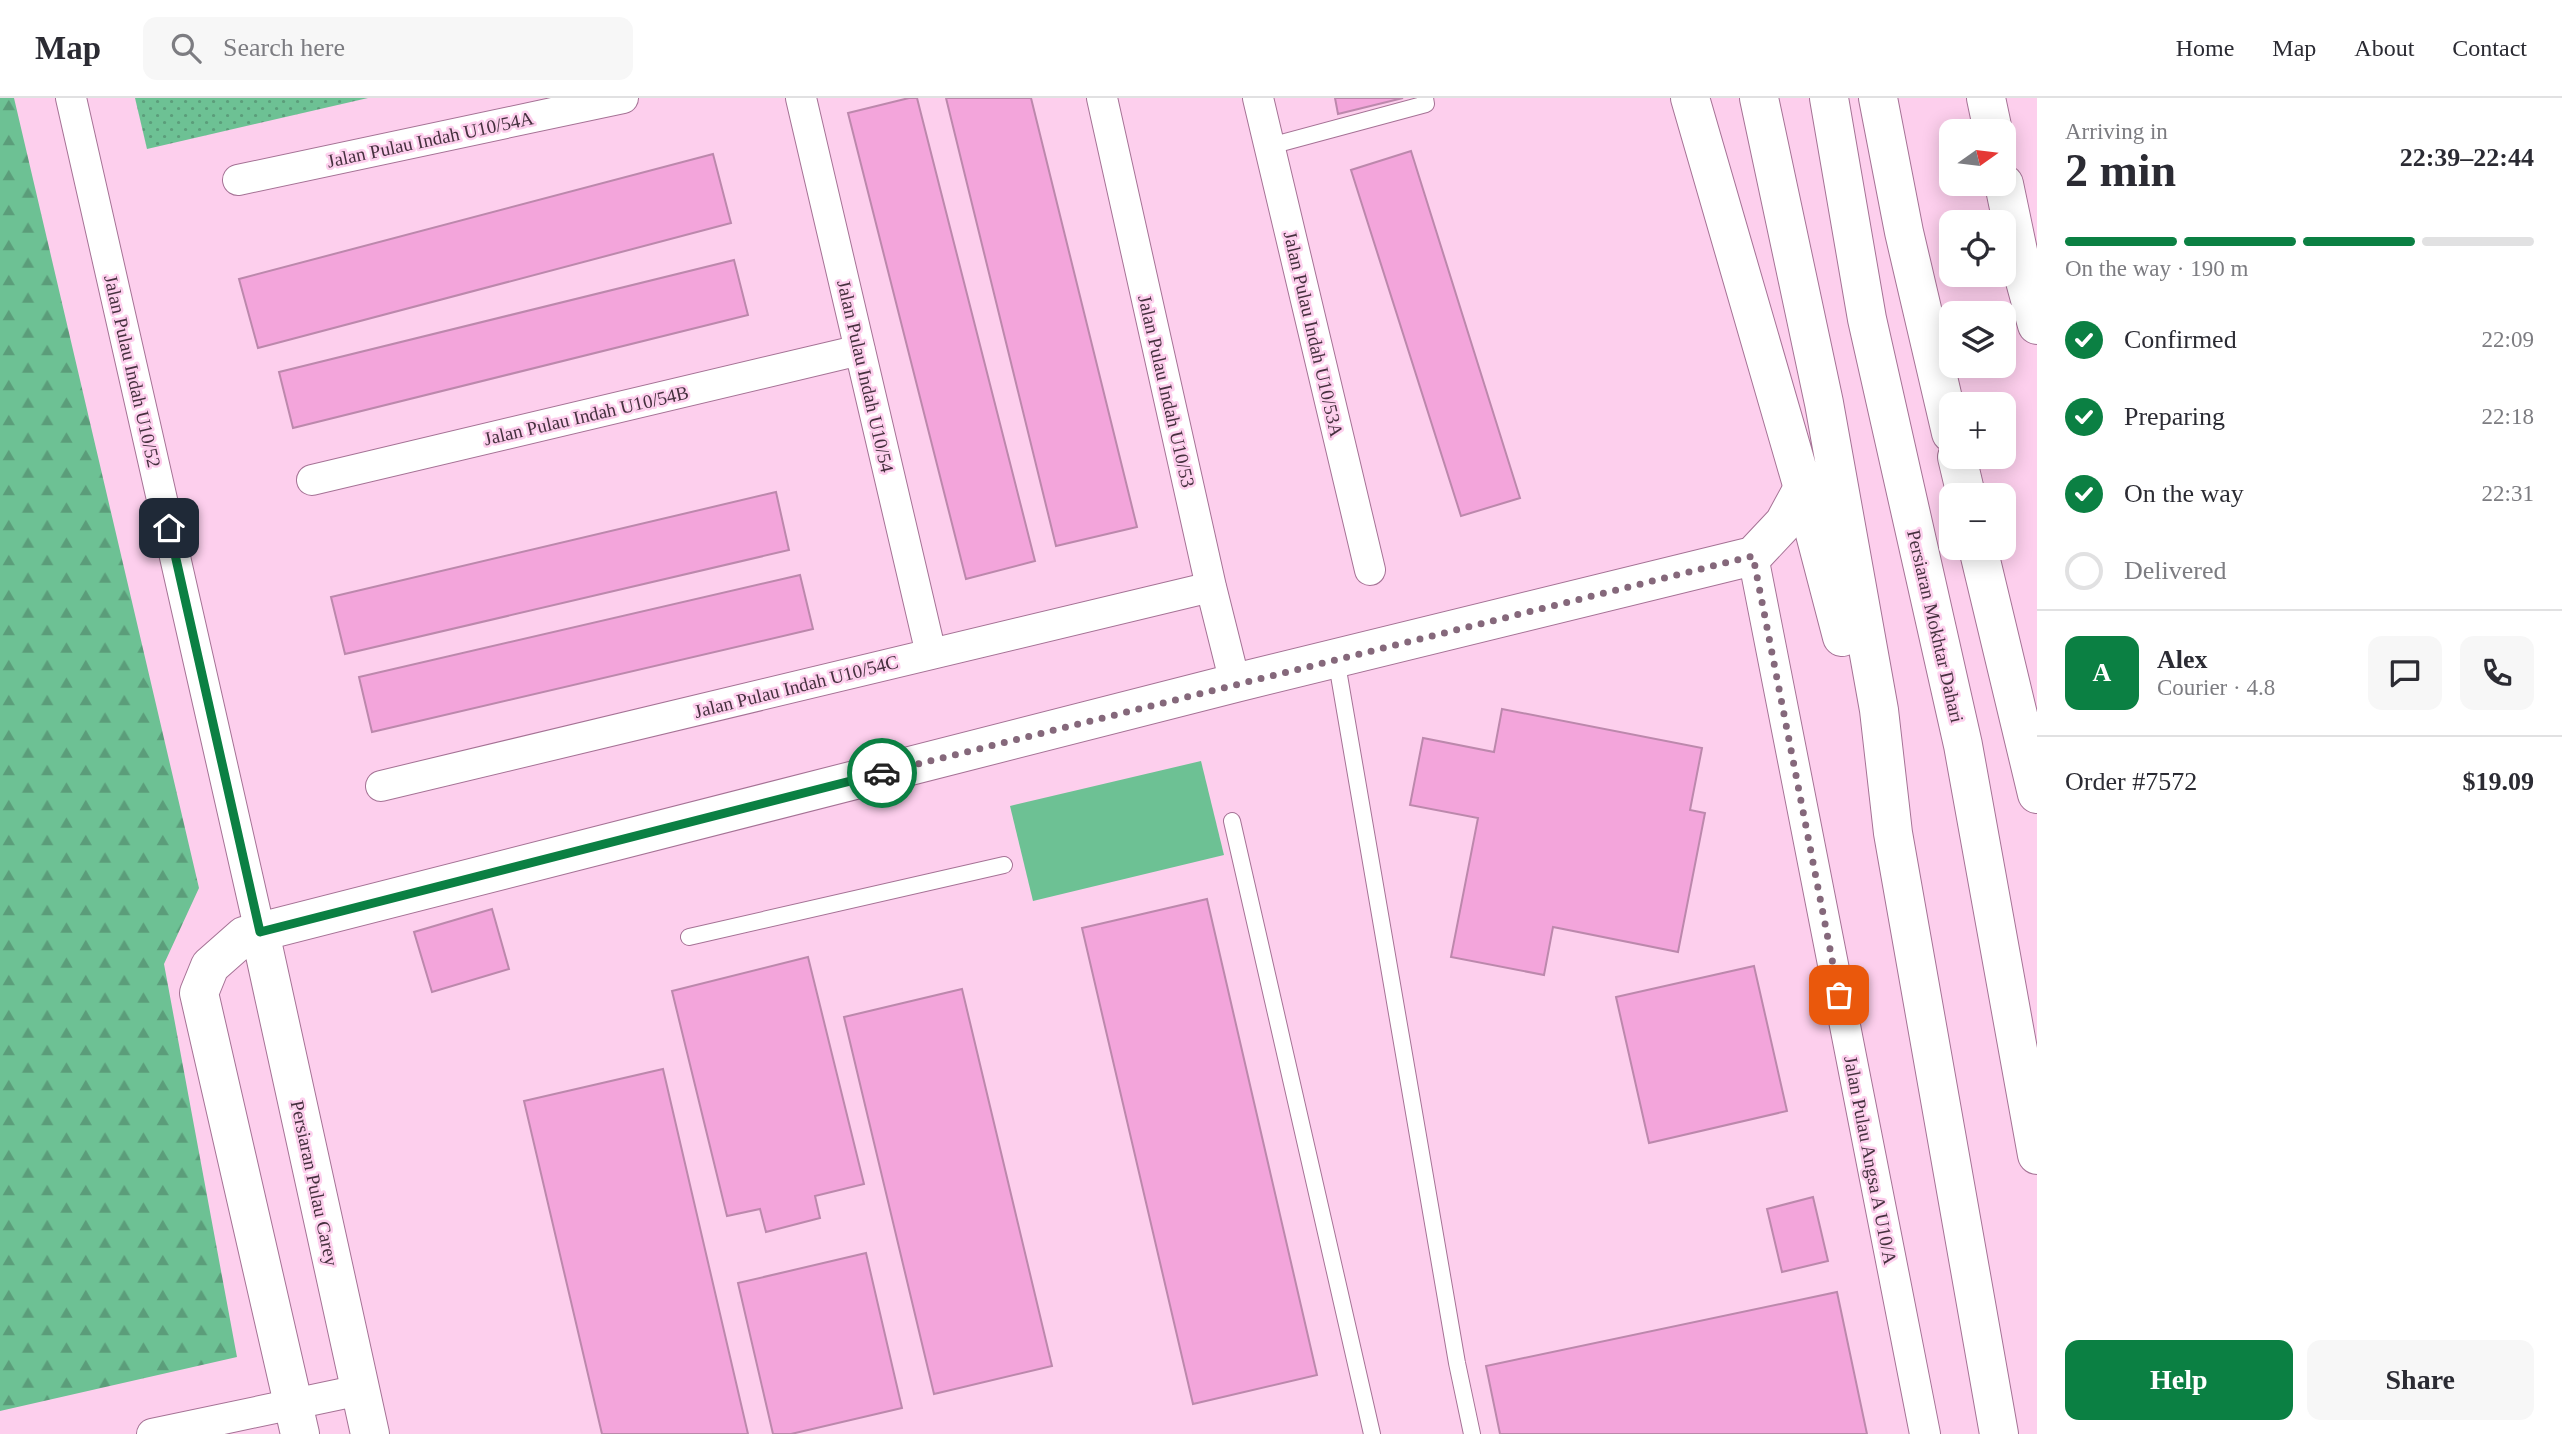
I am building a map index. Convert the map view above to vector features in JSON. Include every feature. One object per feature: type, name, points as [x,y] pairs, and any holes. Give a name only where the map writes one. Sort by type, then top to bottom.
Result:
[{"type":"main road","points":[[1690,98],[1803,488],[1892,833],[1999,1434]]},
{"type":"main road","points":[[1759,98],[1824,403],[1880,710],[1892,833]]},
{"type":"main road","name":"Persiaran Mokhtar Dahari","points":[[1829,98],[1867,319],[1963,745],[2037,1155]]},
{"type":"main road","points":[[1878,98],[1904,232],[1941,392]]},
{"type":"main road","points":[[1986,98],[1990,119]]},
{"type":"main road","points":[[2007,196],[2037,325]]},
{"type":"main road","points":[[297,1419],[198,993],[210,966],[244,936],[1235,683],[1753,556],[1784,523],[1803,488]]},
{"type":"main road","points":[[1981,560],[2037,794]]},
{"type":"main road","name":"Persiaran Pulau Carey","points":[[260,932],[370,1434]]},
{"type":"street","name":"Jalan Pulau Indah U10/52","points":[[71,98],[260,932]]},
{"type":"street","name":"Jalan Pulau Indah U10/54A","points":[[238,180],[623,98]]},
{"type":"street","name":"Jalan Pulau Indah U10/54","points":[[802,98],[931,654]]},
{"type":"street","name":"Jalan Pulau Indah U10/53","points":[[1102,98],[1211,587],[1235,683]]},
{"type":"street","name":"Jalan Pulau Indah U10/53A","points":[[1258,98],[1370,570]]},
{"type":"street","name":"Jalan Pulau Indah U10/54B","points":[[312,480],[860,350]]},
{"type":"street","name":"Jalan Pulau Angsa A U10/A","points":[[1753,556],[1925,1434]]},
{"type":"street","name":"Jalan Pulau Indah U10/54C","points":[[382,786],[1211,587]]},
{"type":"street","points":[[167,1432],[297,1419],[360,1390]]},
{"type":"lane","points":[[1270,146],[1426,104],[1424,98]]},
{"type":"lane","points":[[1336,658],[1457,1363],[1472,1434]]},
{"type":"lane","points":[[1232,821],[1372,1434]]},
{"type":"lane","points":[[689,937],[1004,865]]},
{"type":"green space","points":[[0,98],[14,98],[199,888],[164,964],[237,1357],[0,1411]]},
{"type":"green space","points":[[135,98],[368,98],[147,149]]},
{"type":"green space","points":[[1201,761],[1224,855],[1033,901],[1010,806]]},
{"type":"building","points":[[917,98],[1035,561],[966,579],[848,113]]},
{"type":"building","points":[[946,98],[1031,98],[1137,527],[1056,546]]},
{"type":"building","points":[[1335,98],[1403,98],[1338,114]]},
{"type":"building","points":[[1411,151],[1520,498],[1461,516],[1351,170]]},
{"type":"building","points":[[713,154],[731,223],[258,348],[239,279]]},
{"type":"building","points":[[734,260],[748,315],[293,428],[279,372]]},
{"type":"building","points":[[776,492],[789,550],[345,654],[331,597]]},
{"type":"building","points":[[800,575],[813,629],[372,732],[359,677]]},
{"type":"building","points":[[1502,709],[1702,748],[1690,810],[1705,813],[1678,952],[1553,927],[1544,975],[1451,957],[1478,818],[1410,805],[1423,738],[1494,752]]},
{"type":"building","points":[[1207,899],[1317,1375],[1193,1404],[1082,928]]},
{"type":"building","points":[[492,909],[509,969],[432,992],[414,932]]},
{"type":"building","points":[[808,957],[864,1184],[815,1196],[820,1218],[766,1232],[760,1209],[727,1216],[672,991]]},
{"type":"building","points":[[1754,966],[1787,1111],[1649,1143],[1616,997]]},
{"type":"building","points":[[962,989],[1052,1366],[934,1394],[844,1017]]},
{"type":"building","points":[[663,1069],[748,1434],[602,1434],[524,1101]]},
{"type":"building","points":[[1813,1197],[1828,1261],[1782,1272],[1767,1209]]},
{"type":"building","points":[[866,1253],[902,1408],[791,1434],[773,1434],[738,1283]]},
{"type":"building","points":[[1837,1292],[1867,1434],[1500,1434],[1486,1366]]},
{"type":"way so far","points":[[882,773],[1753,556],[1839,995]]},
{"type":"route","points":[[169,528],[260,932],[882,773]]}]
